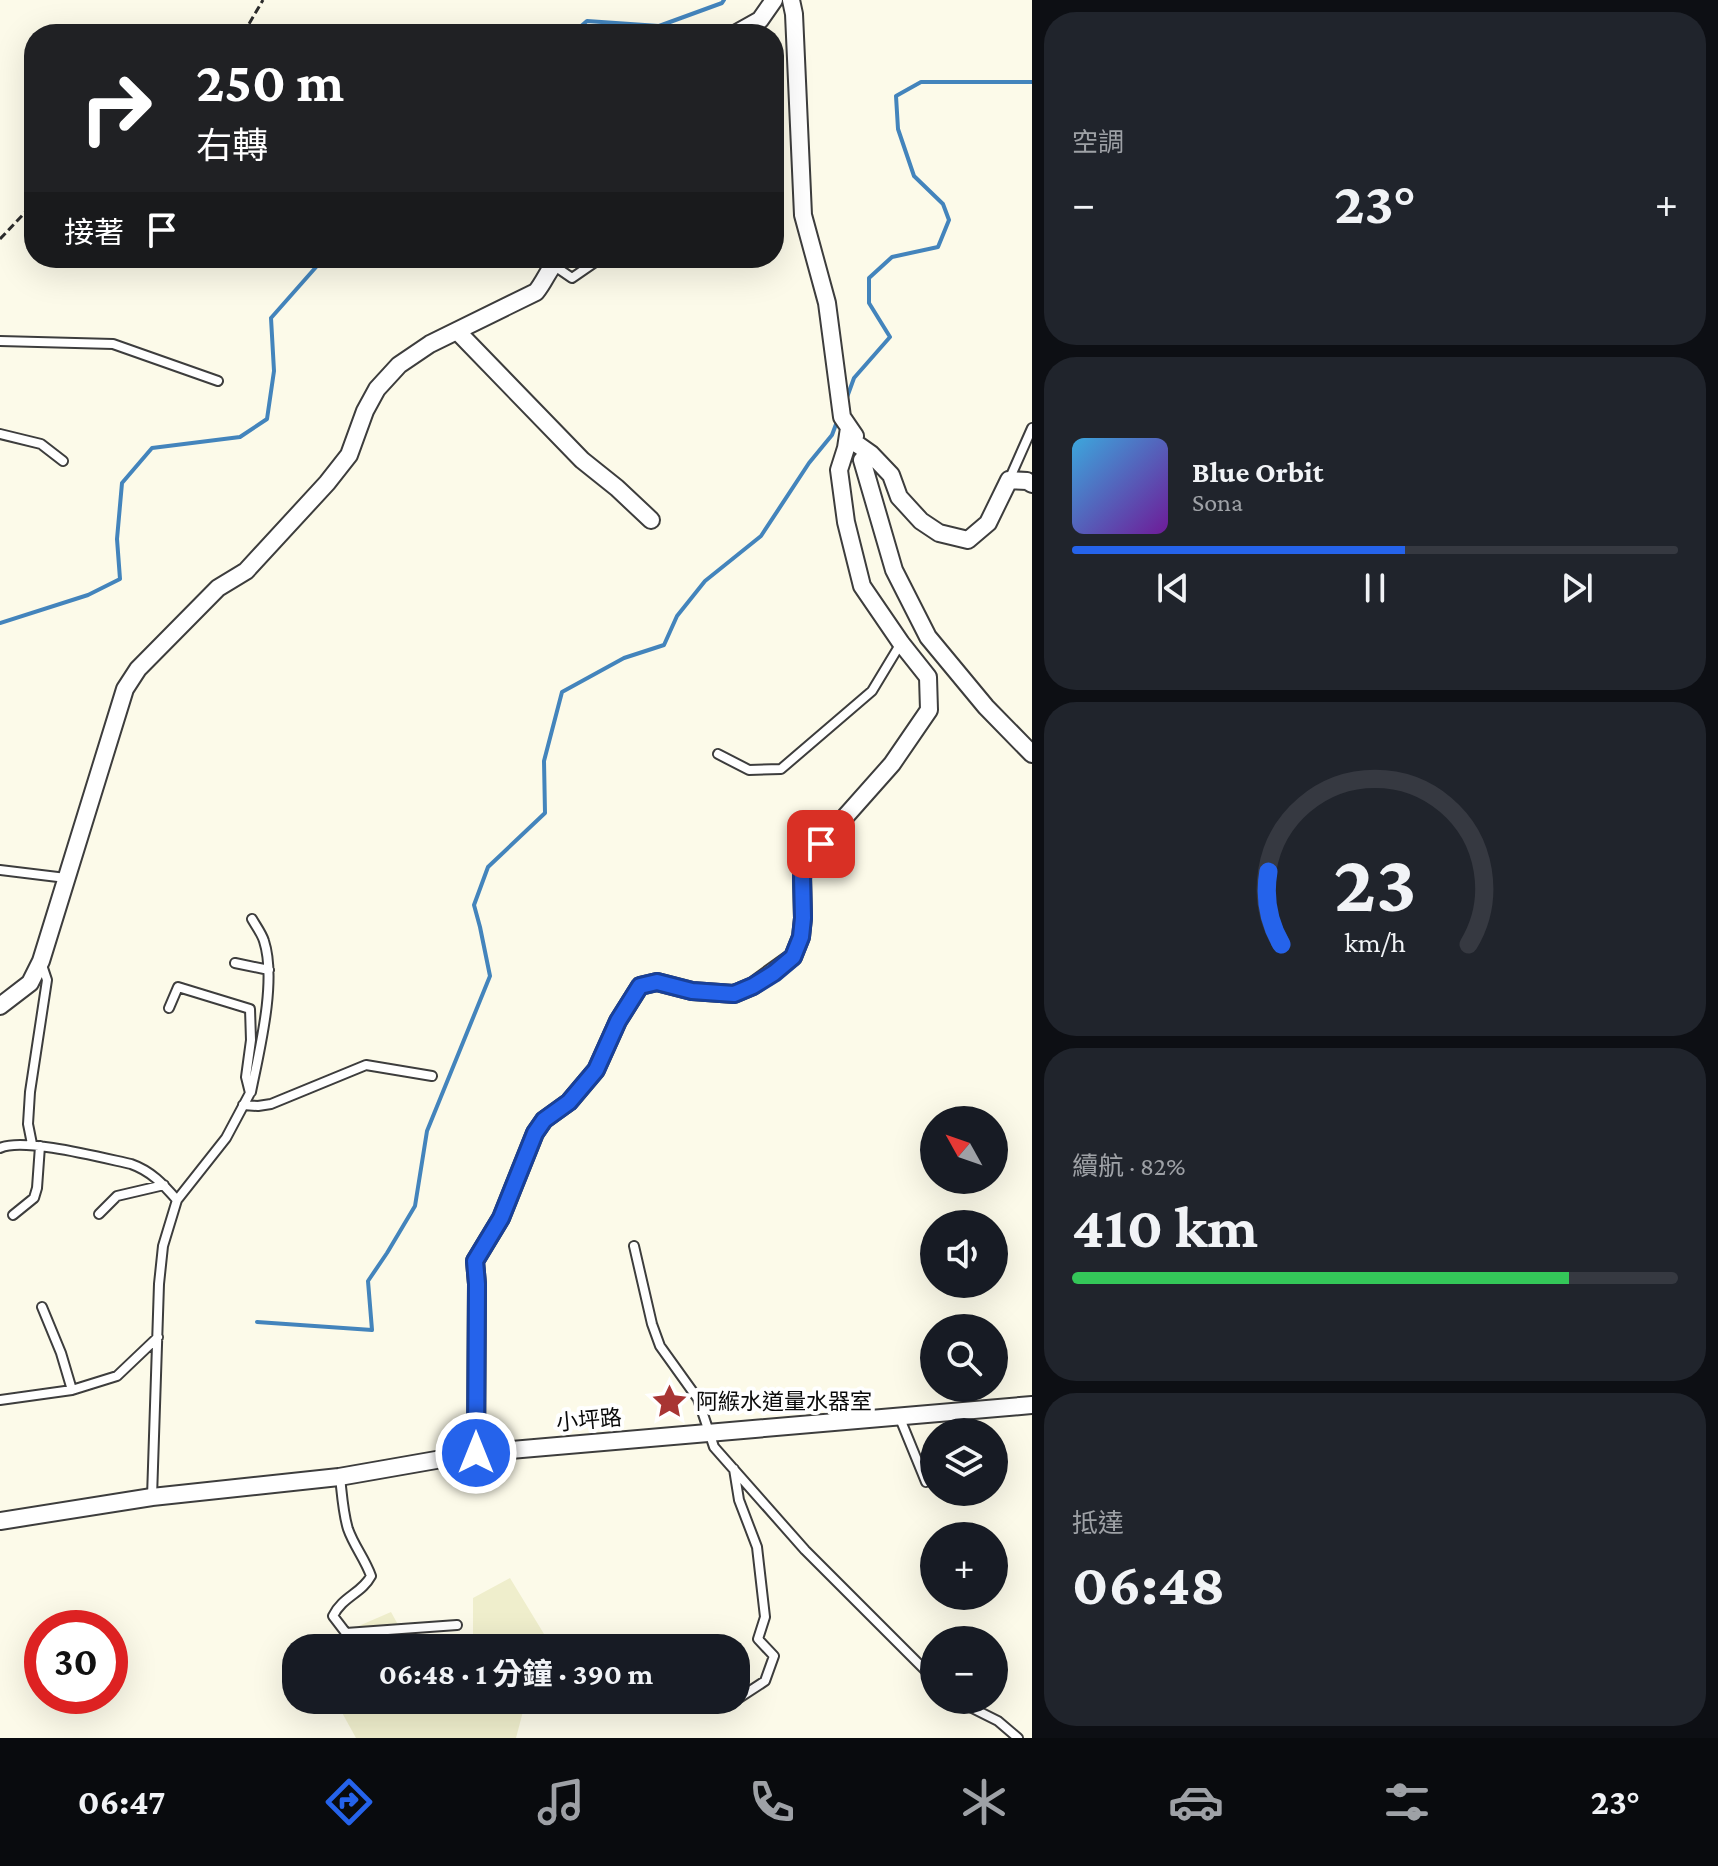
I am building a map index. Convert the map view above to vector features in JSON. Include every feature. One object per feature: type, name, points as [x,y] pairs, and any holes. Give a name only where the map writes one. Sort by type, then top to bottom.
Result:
[{"type":"street","points":[[753,24],[760,20],[774,0]]},
{"type":"street","points":[[791,0],[803,215],[827,303],[839,397],[854,442],[891,475],[899,497],[921,521],[939,533],[968,540],[988,523],[1009,480],[1032,484]]},
{"type":"street","points":[[0,1006],[30,983],[41,961],[125,689],[138,669],[218,588],[246,571],[327,483],[349,455],[365,411],[377,389],[399,365],[430,344],[536,292],[552,268]]},
{"type":"street","points":[[457,331],[582,460],[651,520]]},
{"type":"street","points":[[476,1453],[475,1261],[501,1218],[535,1133],[544,1120],[569,1102],[596,1070],[618,1021],[640,986],[657,982],[692,991],[734,994],[753,986],[793,957],[801,937],[802,876],[821,844],[892,764],[929,710],[928,677],[862,586],[846,522],[839,470],[849,427]]},
{"type":"street","points":[[862,460],[894,570],[928,637],[986,707],[1032,754]]},
{"type":"street","name":"小坪路","points":[[0,1521],[152,1497],[339,1477],[476,1453],[1032,1405]]},
{"type":"lane","points":[[561,268],[572,278],[586,268]]},
{"type":"lane","points":[[0,341],[113,344],[218,381]]},
{"type":"lane","points":[[1009,480],[1032,428]]},
{"type":"lane","points":[[0,434],[41,444],[63,461]]},
{"type":"lane","points":[[718,754],[749,770],[781,769],[872,691],[901,643]]},
{"type":"lane","points":[[0,870],[66,878]]},
{"type":"lane","points":[[152,1497],[163,1246],[177,1200],[226,1138],[250,1093],[266,1006],[269,970],[264,939],[252,919]]},
{"type":"lane","points":[[13,1215],[34,1198],[37,1188],[36,1145],[28,1124],[47,980],[41,961]]},
{"type":"lane","points":[[235,963],[269,970]]},
{"type":"lane","points":[[169,1008],[178,987],[250,1009],[251,1040],[246,1077],[250,1093]]},
{"type":"lane","points":[[243,1105],[271,1104],[366,1065],[432,1076]]},
{"type":"lane","points":[[0,1148],[7,1144],[36,1145],[131,1164],[144,1169],[177,1200]]},
{"type":"lane","points":[[99,1214],[117,1196],[164,1185]]},
{"type":"lane","points":[[634,1246],[660,1346],[698,1399],[714,1447],[805,1550],[920,1665]]},
{"type":"lane","points":[[42,1307],[72,1390]]},
{"type":"lane","points":[[0,1400],[72,1390],[117,1376],[158,1337]]},
{"type":"lane","points":[[899,1415],[920,1467]]},
{"type":"lane","points":[[734,1469],[739,1500],[757,1547],[765,1617],[758,1639],[774,1656],[765,1681],[750,1691]]},
{"type":"lane","points":[[339,1477],[347,1527],[371,1576],[367,1583],[338,1605],[333,1616],[346,1633],[457,1625]]},
{"type":"lane","points":[[984,1714],[1018,1738]]},
{"type":"path","points":[[249,24],[263,0]]},
{"type":"path","points":[[0,239],[24,214]]},
{"type":"green space","points":[[510,1578],[544,1634],[473,1634],[473,1598]]},
{"type":"green space","points":[[391,1612],[403,1634],[340,1634]]},
{"type":"green space","points":[[343,1714],[522,1714],[516,1738],[356,1738]]},
{"type":"waterway","points":[[664,24],[724,0]]},
{"type":"waterway","points":[[584,24],[587,21],[630,24]]},
{"type":"waterway","points":[[846,400],[854,378],[890,337],[869,303],[869,278],[892,257],[938,247],[949,220],[943,204],[914,176],[898,129],[896,96],[921,82],[1032,82]]},
{"type":"waterway","points":[[0,623],[88,595],[120,579],[117,539],[122,483],[152,448],[240,437],[267,419],[274,371],[271,318],[315,268]]},
{"type":"waterway","points":[[257,1322],[372,1330],[368,1281],[415,1206],[427,1131],[490,976],[474,905],[488,867],[545,813],[544,761],[562,692],[624,658],[664,645],[677,616],[705,581],[761,536],[809,463],[832,435],[838,419]]},
{"type":"place","name":"阿緱水道量水器室","points":[[670,1401]]},
{"type":"route","points":[[476,1453],[475,1261],[501,1218],[535,1133],[544,1120],[569,1102],[596,1070],[618,1021],[640,986],[657,982],[692,991],[734,994],[774,973],[793,957],[801,937],[802,876],[821,844]]}]
